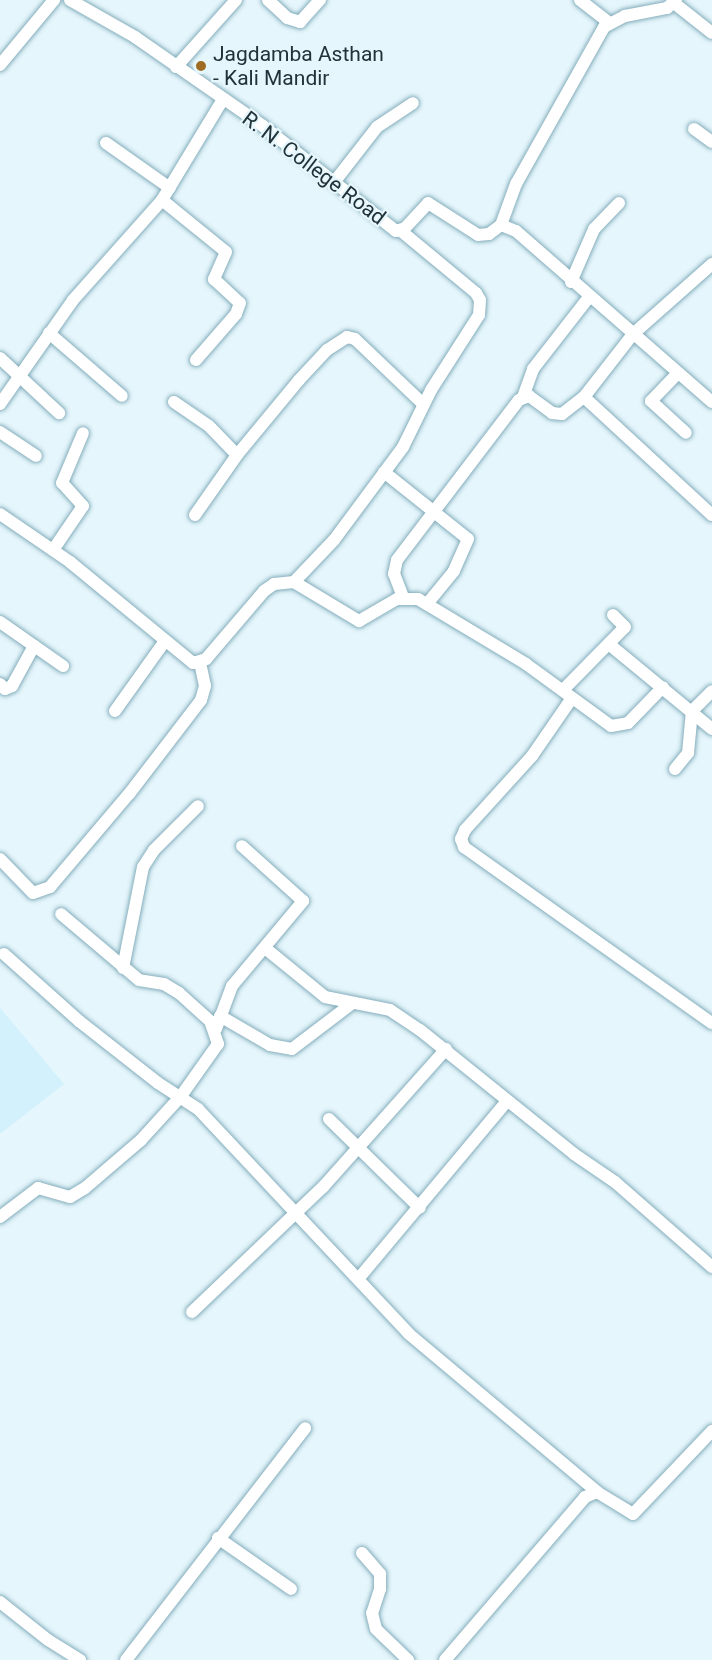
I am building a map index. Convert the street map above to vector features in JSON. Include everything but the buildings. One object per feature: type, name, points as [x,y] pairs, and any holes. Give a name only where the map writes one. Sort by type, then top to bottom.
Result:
[{"type":"street","points":[[0,65],[54,0]]},
{"type":"street","name":"R. N. College Road","points":[[70,0],[107,20],[176,67],[401,231],[428,202],[478,235],[489,234],[501,225]]},
{"type":"street","points":[[176,67],[236,0]]},
{"type":"street","points":[[268,0],[287,18],[300,22],[320,0]]},
{"type":"street","points":[[580,0],[609,23]]},
{"type":"street","points":[[712,33],[675,1],[609,23],[598,36],[519,178],[501,225],[524,236],[571,282],[619,317],[633,334],[712,402]]},
{"type":"street","points":[[0,404],[49,333],[162,200],[222,100]]},
{"type":"street","points":[[335,181],[377,127],[412,103]]},
{"type":"street","points":[[694,129],[712,142]]},
{"type":"street","points":[[106,143],[170,188]]},
{"type":"street","points":[[162,200],[226,252],[214,279],[240,303],[236,314],[196,360]]},
{"type":"street","points":[[571,282],[594,229],[619,203]]},
{"type":"street","points":[[294,582],[334,540],[403,447],[423,404],[479,315],[480,300],[401,231]]},
{"type":"street","points":[[523,396],[529,396],[557,415],[584,397],[633,334],[712,264]]},
{"type":"street","points":[[403,597],[394,564],[523,396],[532,369],[589,297]]},
{"type":"street","points":[[49,333],[122,396]]},
{"type":"street","points":[[195,515],[237,455],[323,354],[347,337],[355,339],[423,404]]},
{"type":"street","points":[[0,358],[59,413]]},
{"type":"street","points":[[678,373],[651,401],[686,433]]},
{"type":"street","points":[[584,397],[712,515]]},
{"type":"street","points":[[174,402],[209,426],[237,455]]},
{"type":"street","points":[[0,432],[36,456]]},
{"type":"street","points":[[53,550],[83,506],[62,483],[83,433]]},
{"type":"street","points":[[384,472],[468,539],[454,571],[427,604]]},
{"type":"street","points":[[0,514],[53,550],[185,658],[200,663]]},
{"type":"street","points":[[200,663],[264,591],[274,584],[294,582],[359,621],[403,597],[427,604],[568,694],[610,726],[628,723],[663,687]]},
{"type":"street","points":[[613,615],[625,625],[568,694],[532,756],[465,830],[461,839],[464,847],[712,1023]]},
{"type":"street","points":[[0,622],[63,666]]},
{"type":"street","points":[[116,711],[165,641]]},
{"type":"street","points":[[610,645],[712,729]]},
{"type":"street","points":[[0,684],[5,688],[12,686],[34,646]]},
{"type":"street","points":[[0,859],[33,893],[50,887],[129,794],[201,700],[205,686],[200,663]]},
{"type":"street","points":[[675,769],[688,753],[692,711],[712,691]]},
{"type":"street","points":[[123,968],[143,867],[153,850],[198,806]]},
{"type":"street","points":[[0,1217],[38,1188],[70,1197],[78,1193],[131,1150],[181,1096],[215,1052],[216,1029],[232,986],[303,901],[242,846]]},
{"type":"street","points":[[61,914],[139,980],[172,987],[216,1029]]},
{"type":"street","points":[[265,948],[325,997],[390,1010],[446,1049],[507,1101],[615,1182],[710,1262]]},
{"type":"street","points":[[4,954],[79,1021],[198,1108],[409,1334],[597,1492],[633,1514],[712,1431]]},
{"type":"street","points":[[220,1016],[270,1045],[292,1049],[351,1004]]},
{"type":"street","points":[[192,1312],[295,1210],[322,1187],[446,1049]]},
{"type":"street","points":[[359,1278],[420,1208],[507,1101]]},
{"type":"street","points":[[329,1119],[420,1208]]},
{"type":"street","points":[[126,1660],[305,1428]]},
{"type":"street","points":[[446,1660],[585,1497],[597,1492]]},
{"type":"street","points":[[218,1538],[291,1589]]},
{"type":"street","points":[[362,1553],[380,1574],[380,1589],[372,1613],[376,1629],[408,1660]]},
{"type":"street","points":[[0,1602],[48,1641],[80,1660]]},
{"type":"shaded area","points":[[0,1008],[64,1084],[0,1134]]},
{"type":"place","name":"Jagdamba Asthan - Kali Mandir","points":[[201,66]]}]
